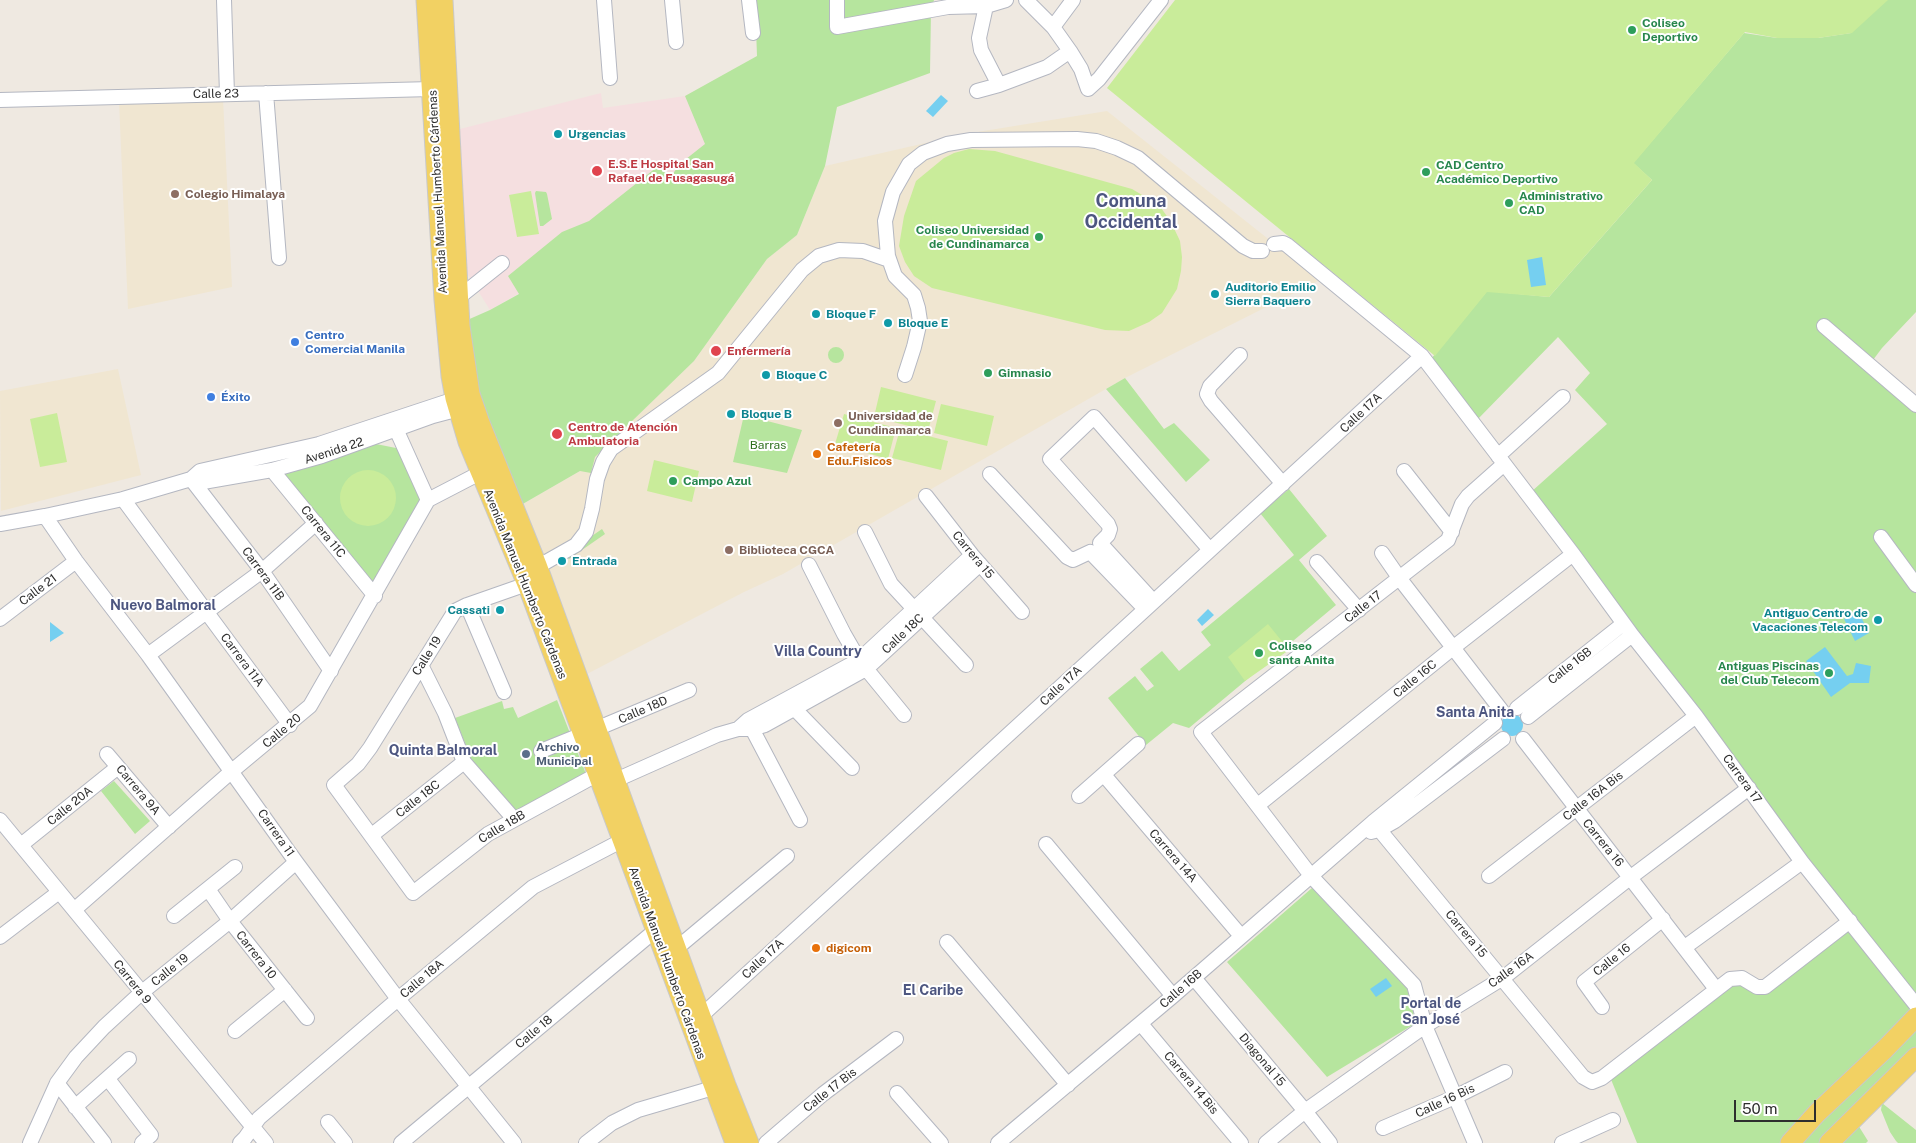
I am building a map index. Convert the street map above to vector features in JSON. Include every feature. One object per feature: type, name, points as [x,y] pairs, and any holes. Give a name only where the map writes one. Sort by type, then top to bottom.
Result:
[{"type":"main road","name":"Avenida Manuel Humberto Cárdenas","points":[[426,0],[451,299],[466,374],[464,402],[480,474],[590,732],[661,925],[713,1088],[735,1143]]},
{"type":"main road","name":"Avenida Manuel Humberto Cárdenas","points":[[443,0],[451,299]]},
{"type":"main road","name":"Avenida Manuel Humberto Cárdenas","points":[[464,402],[537,565],[590,732]]},
{"type":"main road","name":"Avenida Manuel Humberto Cárdenas","points":[[607,777],[623,840],[661,925],[677,948],[749,1143]]},
{"type":"main road","points":[[1790,1143],[1817,1113],[1885,1050],[1916,1006]]},
{"type":"main road","points":[[1829,1143],[1916,1057]]},
{"type":"street","points":[[224,0],[226,94]]},
{"type":"street","points":[[604,0],[610,78]]},
{"type":"street","points":[[672,0],[676,42]]},
{"type":"street","points":[[749,0],[752,33]]},
{"type":"street","points":[[838,0],[837,27],[948,7],[986,6],[1006,0]]},
{"type":"street","points":[[1026,0],[1053,27],[1070,51],[1081,69],[1088,89],[1099,78],[1161,0]]},
{"type":"street","points":[[1053,27],[1073,0]]},
{"type":"street","points":[[986,6],[979,38],[981,50],[999,85]]},
{"type":"street","points":[[977,91],[1047,67],[1070,51]]},
{"type":"street","name":"Calle 23","points":[[0,100],[432,89]]},
{"type":"street","points":[[266,93],[279,258]]},
{"type":"street","name":"Carrera 17","points":[[889,260],[885,222],[893,192],[909,164],[923,153],[947,144],[971,140],[1077,139],[1103,144],[1138,158],[1243,246],[1252,251],[1283,243],[1287,245],[1422,356],[1573,554],[1623,624],[1696,716],[1802,862],[1916,1006]]},
{"type":"street","points":[[863,251],[886,235]]},
{"type":"street","points":[[537,565],[576,545],[586,532],[597,479],[603,462],[611,449],[718,373],[802,270],[819,256],[839,250],[863,251],[889,260],[895,276],[914,295],[920,321],[914,347],[904,375]]},
{"type":"street","points":[[451,299],[502,263]]},
{"type":"street","points":[[1824,326],[1916,405]]},
{"type":"street","points":[[1240,355],[1210,386],[1207,394],[1283,484]]},
{"type":"street","name":"Calle 17A","points":[[701,1016],[1422,356]]},
{"type":"street","name":"Calle 17","points":[[1258,805],[1201,732],[1448,540],[1462,504],[1468,496],[1563,397]]},
{"type":"street","name":"Avenida 22","points":[[191,479],[203,482],[272,470],[322,456],[464,402]]},
{"type":"street","name":"Avenida 22","points":[[0,524],[122,499],[191,479],[200,471],[319,444],[464,402]]},
{"type":"street","points":[[1149,605],[1100,543],[1108,535],[1110,530],[1108,524],[1050,459],[1094,417],[1210,550]]},
{"type":"street","points":[[396,429],[428,500],[480,474]]},
{"type":"street","name":"Carrera 11C","points":[[272,470],[375,596]]},
{"type":"street","points":[[1404,471],[1452,532]]},
{"type":"street","points":[[990,474],[1067,557],[1073,560],[1090,552],[1149,605]]},
{"type":"street","name":"Carrera 11B","points":[[191,479],[262,571],[331,671]]},
{"type":"street","name":"Carrera 15","points":[[926,496],[976,560],[1022,612]]},
{"type":"street","name":"Carrera 11A","points":[[122,499],[290,725]]},
{"type":"street","name":"Calle 20","points":[[74,910],[310,706],[375,596],[428,500]]},
{"type":"street","name":"Carrera 11","points":[[45,516],[76,561],[148,655],[296,862],[398,999],[514,1143]]},
{"type":"street","points":[[148,655],[262,571],[316,524]]},
{"type":"street","points":[[865,532],[892,584],[966,665]]},
{"type":"street","points":[[1881,537],[1916,585]]},
{"type":"street","points":[[1382,552],[1400,579],[1502,711]]},
{"type":"street","name":"Calle 16C","points":[[1258,805],[1573,554]]},
{"type":"street","name":"Calle 18C","points":[[607,777],[716,735],[746,726],[765,725],[790,704],[862,664],[976,560]]},
{"type":"street","name":"Calle 21","points":[[0,618],[76,561]]},
{"type":"street","points":[[1317,562],[1359,610]]},
{"type":"street","points":[[809,565],[844,634],[862,664],[904,716]]},
{"type":"street","name":"Calle 19","points":[[372,835],[334,785],[358,764],[370,748],[455,612],[467,605],[527,584]]},
{"type":"street","points":[[467,605],[504,692]]},
{"type":"street","name":"Calle 16B","points":[[1517,708],[1623,624]]},
{"type":"street","name":"Calle 16B","points":[[1528,717],[1632,635]]},
{"type":"street","points":[[421,665],[445,712],[464,762],[514,819]]},
{"type":"street","name":"Calle 18D","points":[[542,751],[689,690]]},
{"type":"street","points":[[790,704],[852,768]]},
{"type":"street","points":[[1510,707],[1517,708],[1522,710],[1528,717],[1529,729],[1523,738],[1511,742],[1503,739],[1497,732],[1495,724],[1502,711],[1510,707]]},
{"type":"street","name":"Calle 16A Bis","points":[[1489,876],[1577,810],[1696,716]]},
{"type":"street","name":"Calle 16B","points":[[998,1143],[1141,1024],[1363,833],[1376,826],[1495,724]]},
{"type":"street","points":[[746,726],[800,820]]},
{"type":"street","name":"Carrera 16","points":[[1523,738],[1577,810],[1686,947],[1716,989]]},
{"type":"street","name":"Calle 16B","points":[[1376,826],[1396,821],[1503,739]]},
{"type":"street","points":[[1079,796],[1104,776],[1138,744]]},
{"type":"street","name":"Carrera 9A","points":[[107,754],[170,827]]},
{"type":"street","name":"Calle 18C","points":[[372,835],[464,762]]},
{"type":"street","name":"Calle 20A","points":[[21,845],[118,767]]},
{"type":"street","name":"Carrera 14A","points":[[1104,776],[1242,936]]},
{"type":"street","name":"Calle 18B","points":[[372,835],[413,893],[488,834],[514,819],[607,777]]},
{"type":"street","name":"Calle 16A","points":[[1266,1143],[1305,1111],[1425,1026],[1503,978],[1631,877],[1749,788]]},
{"type":"street","points":[[1258,805],[1312,877],[1414,985],[1425,1026],[1476,1143]]},
{"type":"street","name":"Carrera 9","points":[[0,820],[266,1143]]},
{"type":"street","name":"Carrera 15","points":[[1376,826],[1583,1077],[1592,1082],[1602,1078],[1716,989]]},
{"type":"street","name":"Calle 18A","points":[[240,1143],[259,1118],[398,999],[534,887],[623,840]]},
{"type":"street","points":[[1046,844],[1173,996]]},
{"type":"street","points":[[677,948],[788,856]]},
{"type":"street","name":"Calle 19","points":[[30,1143],[57,1083],[76,1057],[104,1027],[141,993],[230,921],[296,862]]},
{"type":"street","points":[[1686,947],[1802,862]]},
{"type":"street","points":[[174,916],[235,867]]},
{"type":"street","name":"Carrera 10","points":[[208,889],[230,921],[307,1018]]},
{"type":"street","points":[[0,937],[59,892]]},
{"type":"street","name":"Calle 16","points":[[1602,1007],[1584,982],[1663,919]]},
{"type":"street","points":[[1716,989],[1730,979],[1738,977],[1746,979],[1757,987],[1768,985],[1850,921]]},
{"type":"street","name":"Calle 18","points":[[401,1143],[661,925]]},
{"type":"street","points":[[947,942],[1068,1085]]},
{"type":"street","name":"Diagonal 15","points":[[1194,978],[1330,1143]]},
{"type":"street","points":[[235,1031],[285,990]]},
{"type":"street","name":"Carrera 14 Bis","points":[[1141,1024],[1241,1143]]},
{"type":"street","name":"Calle 17 Bis","points":[[766,1143],[823,1094],[896,1039]]},
{"type":"street","points":[[75,1107],[129,1059]]},
{"type":"street","name":"Calle 16 Bis","points":[[1383,1128],[1455,1097],[1505,1072]]},
{"type":"street","points":[[108,1079],[151,1136],[142,1143]]},
{"type":"street","points":[[57,1083],[104,1143]]},
{"type":"street","points":[[586,1143],[612,1123],[638,1110],[713,1088]]},
{"type":"street","points":[[897,1093],[941,1143]]},
{"type":"street","points":[[1562,1143],[1590,1137],[1613,1120]]},
{"type":"street","points":[[328,1122],[345,1143]]},
{"type":"shaded area","name":"E.S.E Hospital San Rafael de Fusagasugá","points":[[716,79],[740,213],[523,291],[490,310],[465,270],[460,129],[601,93],[603,108],[685,96]]},
{"type":"shaded area","name":"Colegio Himalaya","points":[[223,98],[232,287],[128,309],[119,101]]},
{"type":"shaded area","name":"Universidad de Cundinamarca","points":[[1107,111],[1320,280],[1125,378],[783,574],[744,592],[587,674],[556,586],[521,505],[580,471],[694,361],[767,259],[797,235],[825,166],[965,134]]},
{"type":"shaded area","points":[[118,369],[141,475],[1,511],[0,391]]},
{"type":"green space","points":[[755,0],[830,0],[834,20],[842,0],[934,0],[931,10],[930,73],[837,107],[825,166],[797,235],[767,259],[694,361],[595,457],[591,473],[580,471],[521,505],[478,404],[465,321],[519,294],[508,276],[562,232],[589,221],[657,167],[671,176],[681,163],[705,144],[685,96],[757,56]]},
{"type":"green space","name":"CAD Centro Académico Deportivo","points":[[1175,0],[1888,0],[1852,33],[1818,38],[1777,38],[1745,32],[1634,163],[1652,180],[1549,297],[1487,292],[1435,356],[1107,88]]},
{"type":"green space","points":[[1876,0],[1916,0],[1916,312],[1882,348],[1867,368],[1916,410],[1916,996],[1805,859],[1531,492],[1607,424],[1575,390],[1590,373],[1558,337],[1477,420],[1431,359],[1487,291],[1549,297],[1652,180],[1633,163],[1744,33],[1777,38],[1818,38],[1851,33]]},
{"type":"green space","name":"Coliseo Universidad de Cundinamarca","points":[[969,149],[995,151],[1132,189],[1159,205],[1171,222],[1180,241],[1182,257],[1177,289],[1162,313],[1149,322],[1129,331],[1105,330],[932,288],[914,276],[905,262],[899,246],[904,216],[916,181],[944,158]]},
{"type":"green space","points":[[531,191],[539,234],[517,237],[509,195]]},
{"type":"green space","points":[[536,191],[546,192],[552,219],[543,226],[540,226]]},
{"type":"green space","points":[[833,347],[839,347],[844,352],[842,361],[833,363],[828,358],[828,352]]},
{"type":"green space","points":[[1125,378],[1164,429],[1174,423],[1210,460],[1186,482],[1106,389]]},
{"type":"green space","points":[[881,387],[936,401],[928,431],[874,417]]},
{"type":"green space","points":[[941,404],[994,416],[987,446],[934,433]]},
{"type":"green space","points":[[57,413],[67,462],[40,467],[30,419]]},
{"type":"green space","points":[[844,414],[896,428],[888,459],[835,444]]},
{"type":"green space","name":"Barras","points":[[744,415],[802,430],[787,473],[733,462]]},
{"type":"green space","points":[[900,429],[948,441],[941,470],[892,458]]},
{"type":"green space","points":[[376,444],[401,449],[424,500],[374,588],[281,474]]},
{"type":"green space","name":"Campo Azul","points":[[654,460],[699,471],[692,502],[647,491]]},
{"type":"green space","points":[[362,470],[374,470],[384,474],[392,482],[396,498],[392,514],[384,522],[374,526],[362,526],[352,522],[344,514],[340,504],[340,492],[344,482],[352,474]]},
{"type":"green space","points":[[1289,489],[1327,536],[1299,560],[1336,605],[1189,728],[1173,723],[1146,745],[1108,698],[1135,676],[1147,691],[1154,686],[1140,669],[1162,651],[1179,671],[1211,645],[1201,632],[1294,555],[1260,513]]},
{"type":"green space","points":[[602,529],[605,534],[569,559],[566,554]]},
{"type":"green space","name":"Coliseo santa Anita","points":[[1268,624],[1289,650],[1245,681],[1228,657]]},
{"type":"green space","points":[[557,700],[586,774],[515,812],[473,764],[455,718],[502,701],[504,709],[513,707],[518,718]]},
{"type":"green space","points":[[114,781],[150,821],[135,834],[101,791]]},
{"type":"green space","points":[[1312,888],[1407,988],[1416,1023],[1327,1077],[1227,962]]},
{"type":"green space","points":[[1849,927],[1912,1008],[1782,1143],[1637,1143],[1610,1077],[1736,981],[1751,989]]},
{"type":"green space","points":[[1916,1027],[1916,1047],[1820,1143],[1798,1143]]},
{"type":"green space","points":[[1882,1103],[1916,1130],[1916,1143],[1898,1143],[1896,1141],[1881,1110]]},
{"type":"green space","points":[[1858,1125],[1868,1141],[1866,1143],[1840,1143]]},
{"type":"water","points":[[941,95],[948,101],[933,117],[926,111]]},
{"type":"water","points":[[1542,257],[1546,285],[1531,287],[1527,260]]},
{"type":"water","points":[[1208,609],[1214,615],[1202,626],[1197,620]]},
{"type":"water","points":[[1858,611],[1869,633],[1855,641],[1844,619]]},
{"type":"water","points":[[50,622],[64,633],[50,642]]},
{"type":"water","name":"Antiguas Piscinas del Club Telecom","points":[[1825,647],[1847,676],[1853,674],[1856,663],[1871,666],[1869,683],[1850,683],[1831,697],[1806,661]]},
{"type":"water","points":[[1508,714],[1516,714],[1523,721],[1523,729],[1516,736],[1508,736],[1501,729],[1501,721]]},
{"type":"water","points":[[1386,978],[1392,986],[1376,997],[1370,989]]},
{"type":"place","name":"Coliseo Deportivo","points":[[1632,30]]},
{"type":"place","name":"Urgencias","points":[[558,134]]},
{"type":"place","name":"E.S.E Hospital San Rafael de Fusagasugá","points":[[597,171]]},
{"type":"place","name":"CAD Centro Académico Deportivo","points":[[1426,172]]},
{"type":"place","name":"Colegio Himalaya","points":[[175,194]]},
{"type":"place","name":"Administrativo CAD","points":[[1509,203]]},
{"type":"place","name":"Coliseo Universidad de Cundinamarca","points":[[1039,237]]},
{"type":"place","name":"Auditorio Emilio Sierra Baquero","points":[[1215,294]]},
{"type":"place","name":"Bloque F","points":[[816,314]]},
{"type":"place","name":"Bloque E","points":[[888,323]]},
{"type":"place","name":"Centro Comercial Manila","points":[[295,342]]},
{"type":"place","name":"Enfermería","points":[[716,351]]},
{"type":"place","name":"Gimnasio","points":[[988,373]]},
{"type":"place","name":"Bloque C","points":[[766,375]]},
{"type":"place","name":"Éxito","points":[[211,397]]},
{"type":"place","name":"Bloque B","points":[[731,414]]},
{"type":"place","name":"Universidad de Cundinamarca","points":[[838,423]]},
{"type":"place","name":"Centro de Atención Ambulatoria","points":[[557,434]]},
{"type":"place","name":"Cafetería Edu.Fisicos","points":[[817,454]]},
{"type":"place","name":"Campo Azul","points":[[673,481]]},
{"type":"place","name":"Biblioteca CGCA","points":[[729,550]]},
{"type":"place","name":"Entrada","points":[[562,561]]},
{"type":"place","name":"Cassati","points":[[500,610]]},
{"type":"place","name":"Antiguo Centro de Vacaciones Telecom","points":[[1878,620]]},
{"type":"place","name":"Coliseo santa Anita","points":[[1259,653]]},
{"type":"place","name":"Antiguas Piscinas del Club Telecom","points":[[1829,673]]},
{"type":"place","name":"Archivo Municipal","points":[[526,754]]},
{"type":"place","name":"digicom","points":[[816,948]]},
{"type":"district","name":"Comuna Occidental","points":[[1131,211]]},
{"type":"district","name":"Nuevo Balmoral","points":[[163,606]]},
{"type":"district","name":"Villa Country","points":[[818,652]]},
{"type":"district","name":"Santa Anita","points":[[1475,713]]},
{"type":"district","name":"Quinta Balmoral","points":[[443,751]]},
{"type":"district","name":"El Caribe","points":[[933,991]]},
{"type":"district","name":"Portal de San José","points":[[1431,1012]]}]
